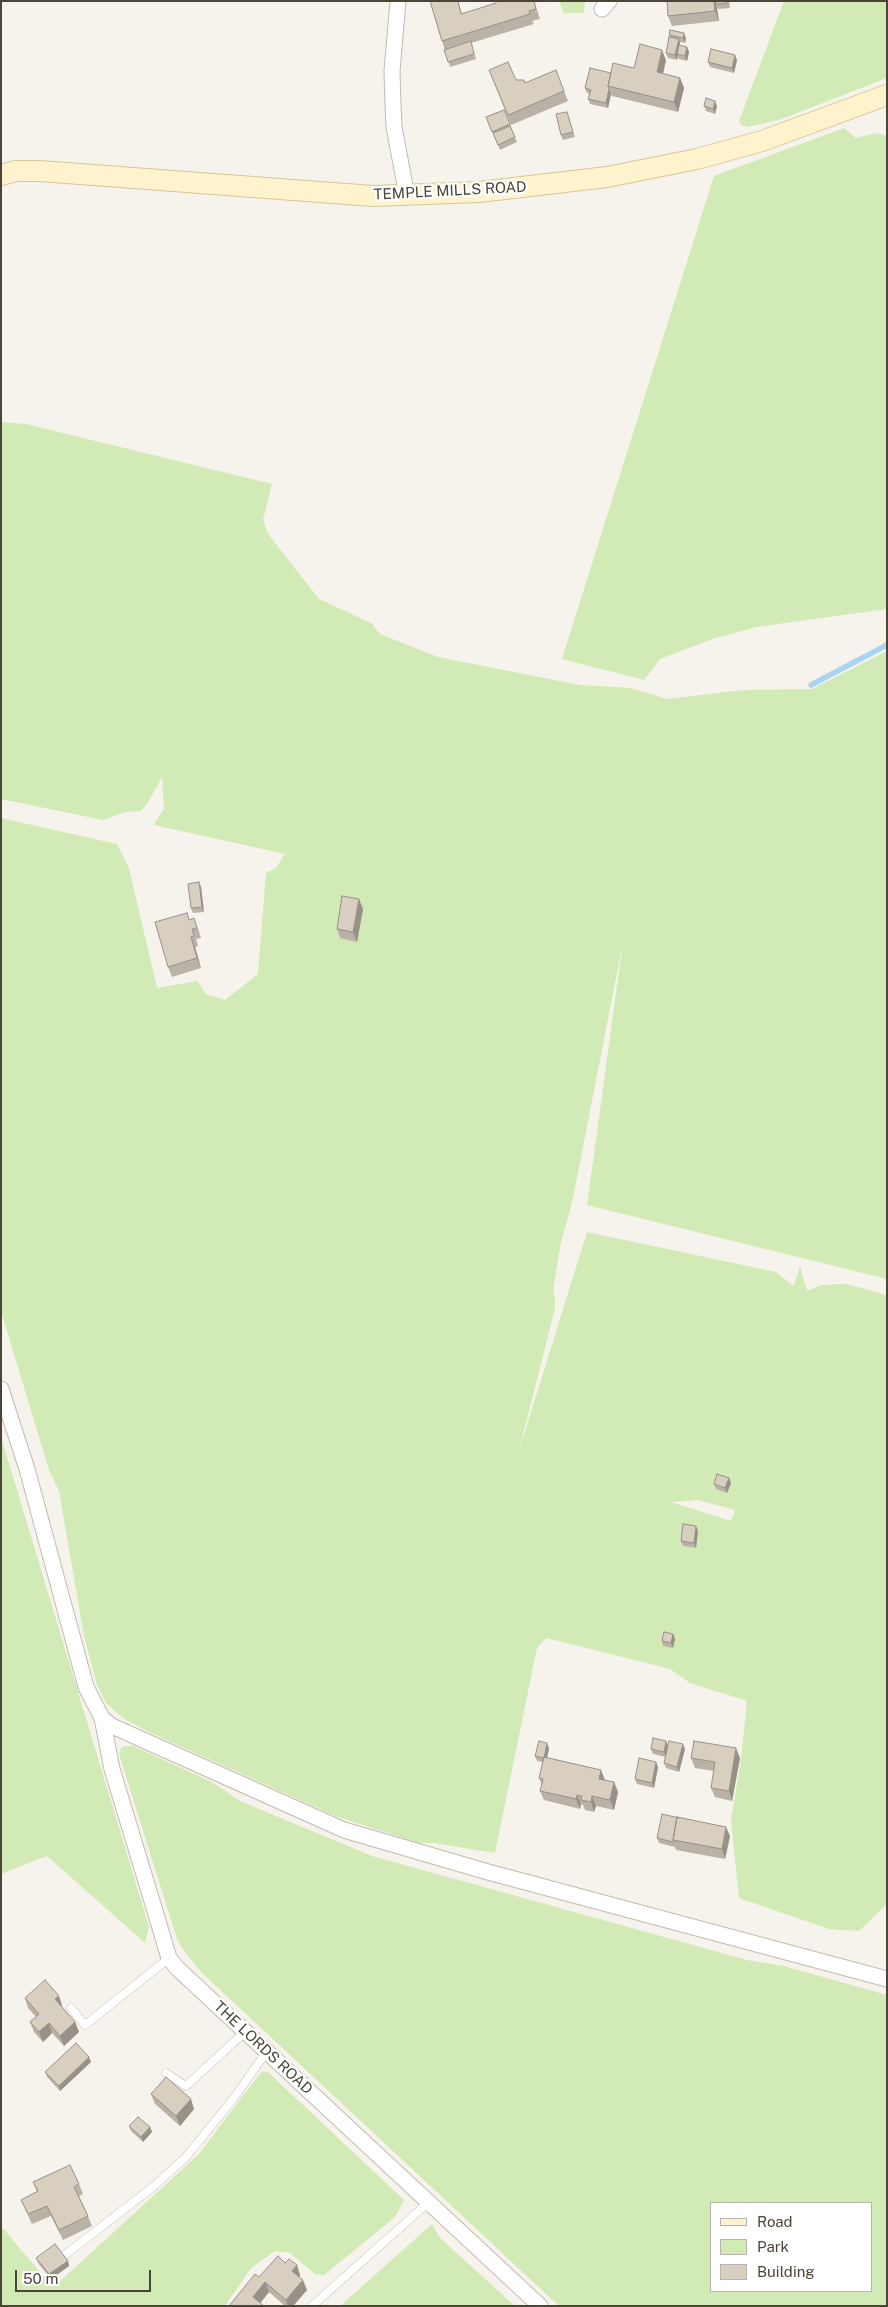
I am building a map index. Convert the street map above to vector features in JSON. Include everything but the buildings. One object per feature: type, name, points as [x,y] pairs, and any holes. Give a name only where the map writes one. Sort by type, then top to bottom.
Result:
[{"type":"street","points":[[398,1],[392,71],[392,105],[407,196]]},
{"type":"street","name":"TEMPLE MILLS ROAD","points":[[1,175],[40,170],[318,193],[407,196],[526,188],[607,176],[697,159],[762,141],[887,95]]},
{"type":"street","points":[[1,1389],[27,1469],[86,1687],[102,1718],[112,1726],[344,1830],[488,1872],[887,1979]]},
{"type":"street","name":"THE LORDS ROAD","points":[[102,1718],[112,1769],[169,1958],[180,1972],[246,2031],[540,2306]]},
{"type":"lane","points":[[71,2008],[85,2025],[169,1958]]},
{"type":"lane","points":[[166,2072],[186,2086],[246,2031]]},
{"type":"lane","points":[[66,2254],[153,2187],[186,2156],[234,2098],[267,2051]]},
{"type":"lane","points":[[312,2306],[429,2202]]},
{"type":"green space","points":[[559,1],[585,1],[584,13],[564,13]]},
{"type":"green space","points":[[784,1],[887,1],[887,78],[779,120],[747,127],[741,125],[739,121]]},
{"type":"green space","points":[[844,128],[856,138],[877,133],[887,136],[887,609],[756,627],[712,639],[660,659],[644,680],[562,659],[714,176]]},
{"type":"green space","points":[[1,422],[26,424],[272,484],[263,520],[268,534],[319,599],[371,623],[380,634],[438,657],[580,685],[631,688],[667,699],[743,690],[812,689],[887,651],[887,1279],[587,1205],[623,942],[573,1198],[560,1247],[553,1292],[555,1308],[519,1451],[587,1232],[776,1272],[794,1286],[800,1266],[807,1291],[822,1285],[846,1284],[887,1295],[887,1904],[859,1931],[829,1929],[739,1898],[731,1821],[741,1759],[747,1701],[690,1683],[670,1669],[546,1638],[537,1648],[495,1853],[434,1843],[419,1843],[335,1816],[149,1732],[123,1718],[106,1703],[97,1685],[84,1636],[59,1491],[49,1470],[1,1311],[1,818],[117,844],[129,868],[157,988],[197,981],[206,994],[225,1000],[258,974],[266,873],[276,868],[285,854],[154,825],[164,808],[162,777],[147,804],[140,811],[125,812],[103,820],[1,799]],"holes":[[[698,1500],[735,1510],[731,1521],[671,1502]]]},
{"type":"green space","points":[[1,1437],[149,1927],[145,1943],[47,1856],[1,1874]]},
{"type":"green space","points":[[133,1746],[212,1782],[240,1801],[372,1856],[747,1960],[784,1966],[887,1995],[887,2306],[559,2306],[201,1972],[184,1951],[177,1939],[119,1754],[121,1748]]},
{"type":"green space","points":[[262,2071],[268,2072],[404,2200],[395,2217],[324,2275],[315,2274],[290,2253],[275,2251],[251,2268],[225,2306],[1,2306],[1,2226],[51,2285],[59,2282],[198,2155]]},
{"type":"green space","points":[[432,2224],[440,2238],[515,2306],[340,2306]]},
{"type":"waterway","points":[[811,685],[887,645]]}]
